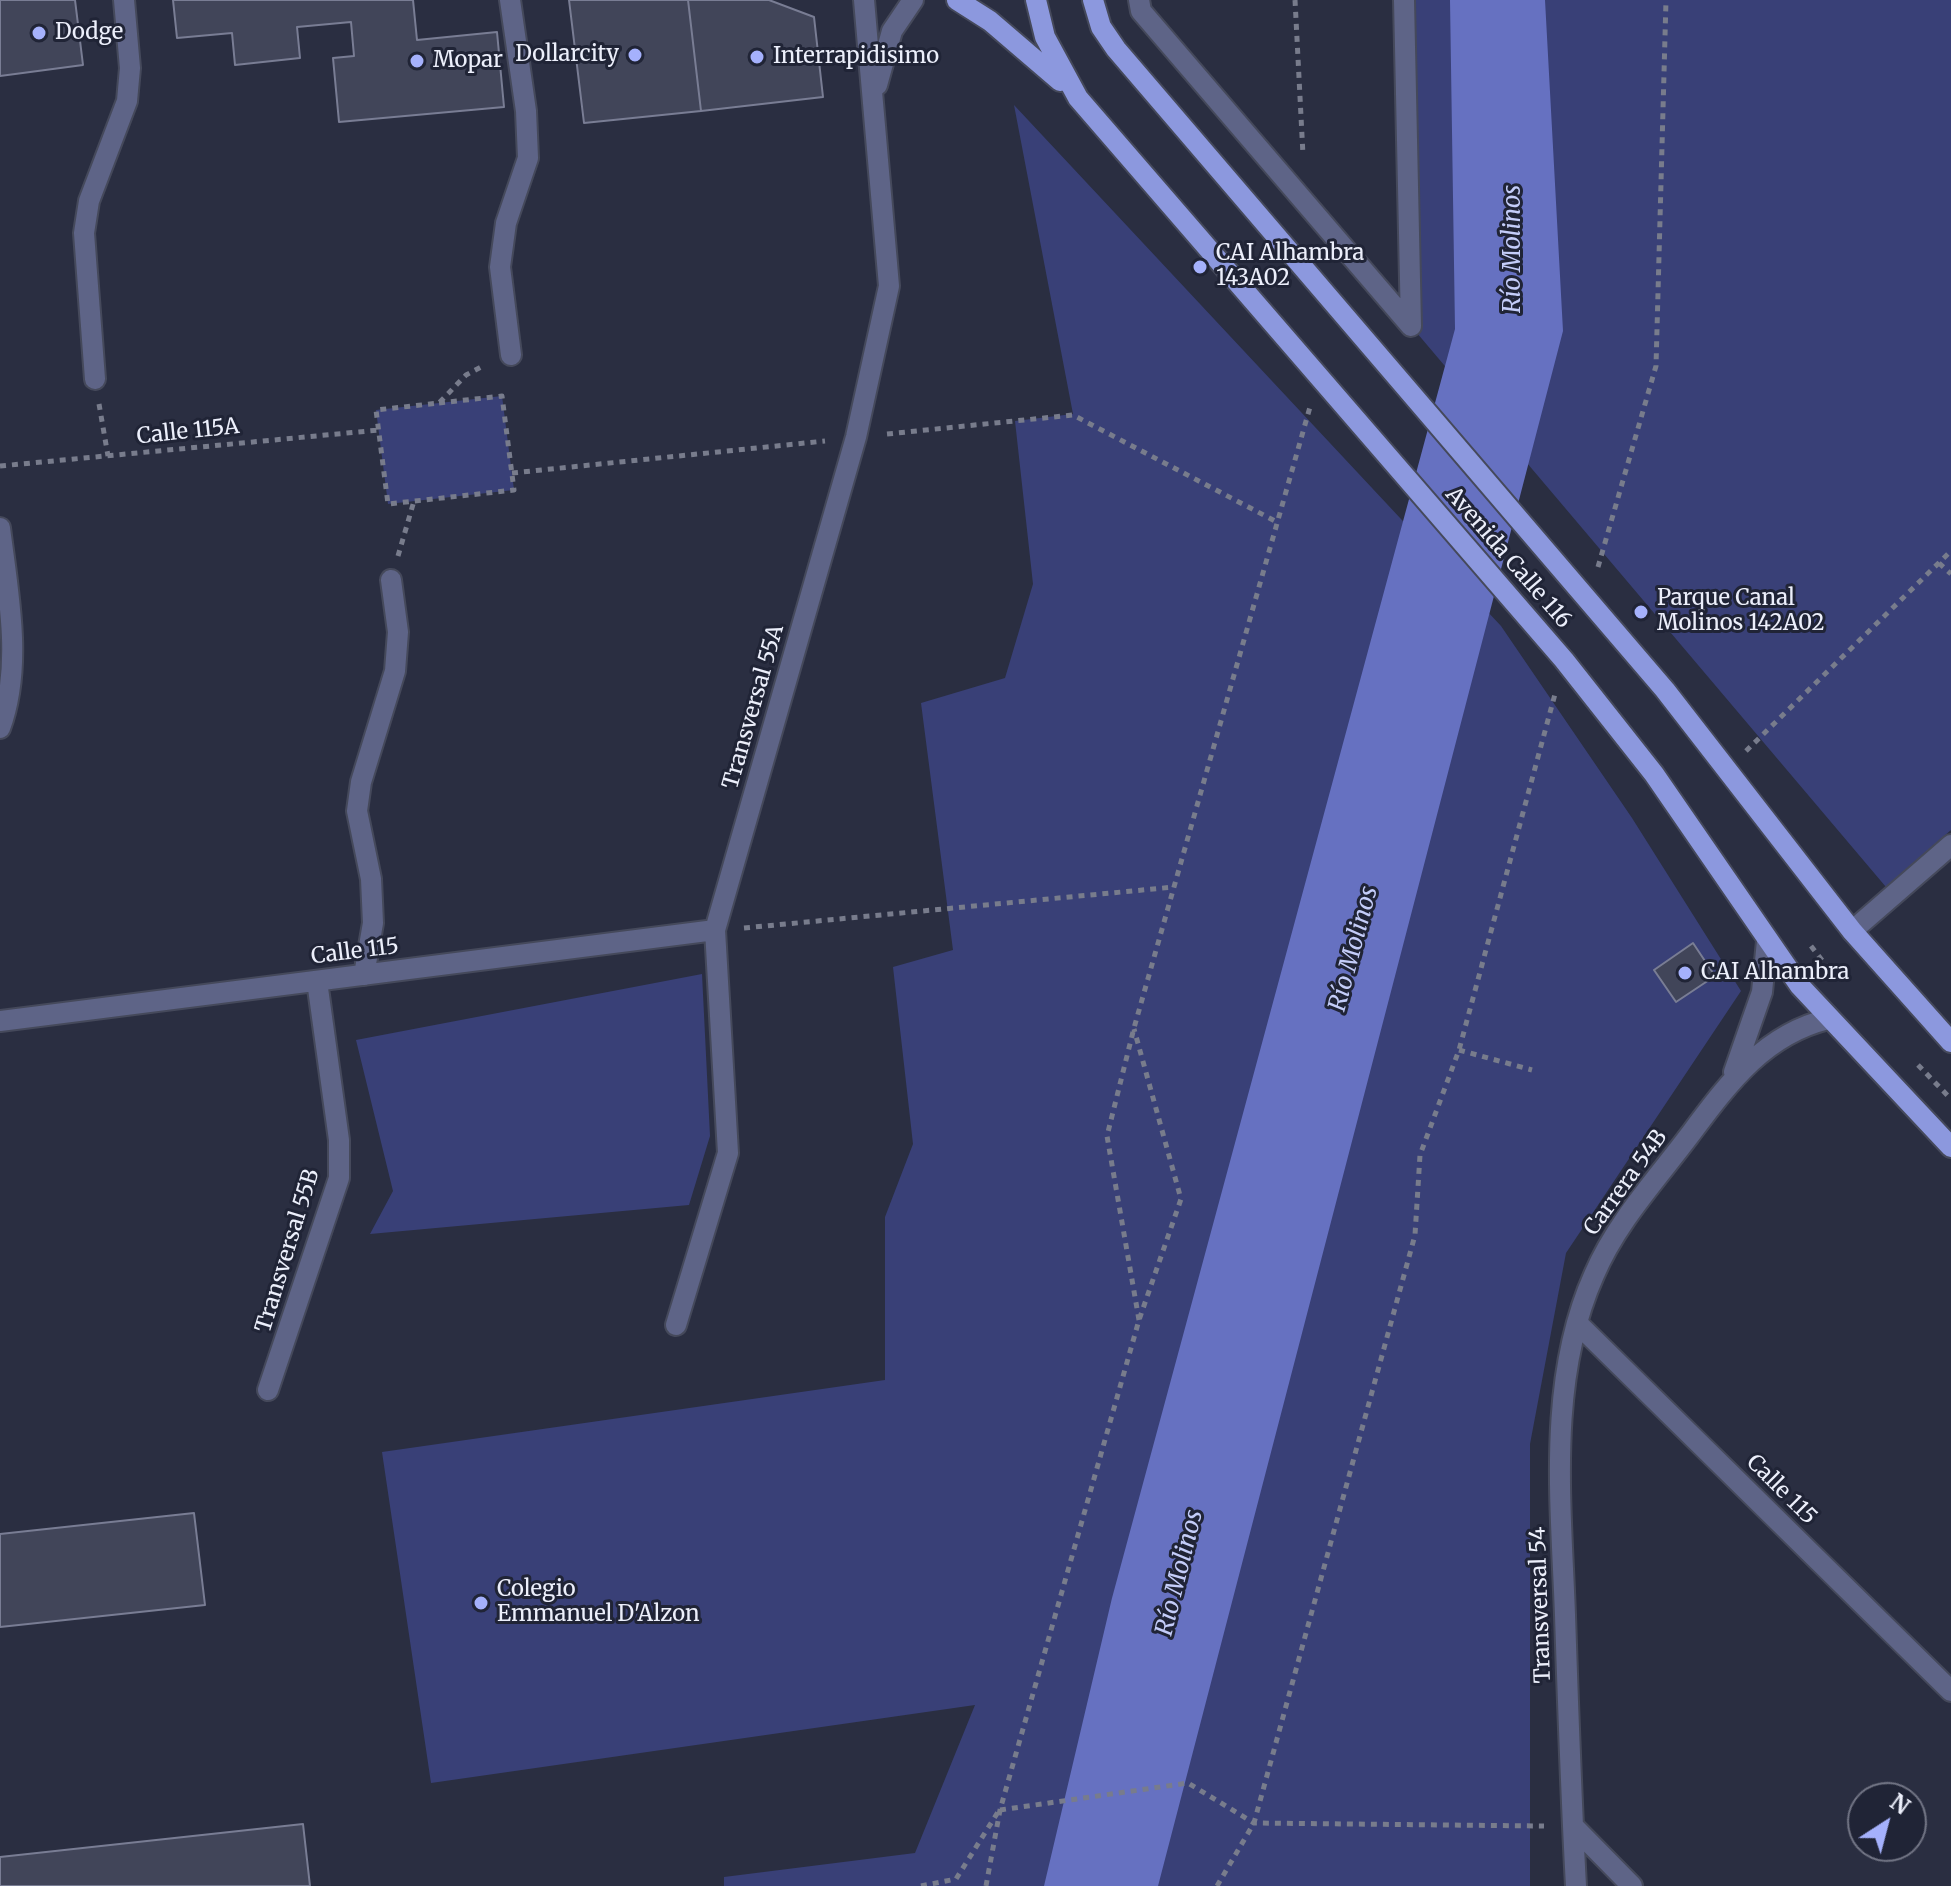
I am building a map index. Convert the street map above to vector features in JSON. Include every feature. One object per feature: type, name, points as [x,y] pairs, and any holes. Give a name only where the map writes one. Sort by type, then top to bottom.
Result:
[{"type":"main road","points":[[957,0],[1014,40],[1078,98]]},
{"type":"main road","name":"Avenida Calle 116","points":[[1036,0],[1045,37],[1078,98],[1509,593],[1654,774],[1767,941],[1828,1019],[1951,1147]]},
{"type":"main road","name":"Avenida Calle 116","points":[[1093,0],[1101,27],[1116,49],[1588,600],[1728,767],[1852,931],[1951,1042]]},
{"type":"street","points":[[95,379],[84,233],[89,201],[127,101],[130,68],[124,0]]},
{"type":"street","points":[[510,0],[526,111],[528,158],[506,223],[500,267],[511,355]]},
{"type":"street","name":"Transversal 55A","points":[[676,1325],[728,1153],[715,930],[856,437],[889,286],[864,0]]},
{"type":"street","name":"Transversal 55A","points":[[873,101],[892,31],[913,0]]},
{"type":"street","points":[[1139,0],[1141,11],[1411,326],[1404,0]]},
{"type":"street","points":[[0,528],[11,615],[10,668],[0,728]]},
{"type":"street","points":[[364,975],[373,923],[371,879],[357,811],[361,782],[395,671],[398,632],[391,580]]},
{"type":"street","points":[[1852,931],[1951,845]]},
{"type":"street","name":"Calle 115","points":[[0,1021],[715,930]]},
{"type":"street","name":"Carrera 54B","points":[[1731,1080],[1762,992],[1767,941]]},
{"type":"street","name":"Transversal 55B","points":[[268,1390],[339,1178],[339,1140],[317,981]]},
{"type":"street","name":"Carrera 54B","points":[[1577,1323],[1593,1275],[1613,1237],[1731,1080],[1777,1038],[1828,1019]]},
{"type":"street","name":"Calle 115","points":[[1577,1323],[1951,1691]]},
{"type":"street","name":"Transversal 54","points":[[1576,1886],[1561,1510],[1562,1410],[1577,1323]]},
{"type":"street","points":[[1573,1826],[1632,1886]]},
{"type":"path","points":[[1295,0],[1305,202]]},
{"type":"path","points":[[1588,600],[1656,366],[1666,0]]},
{"type":"path","points":[[439,403],[466,375],[511,355]]},
{"type":"path","points":[[1139,1320],[1107,1136],[1134,1028],[1318,377]]},
{"type":"path","points":[[95,379],[108,456]]},
{"type":"path","points":[[502,396],[514,490],[388,504],[376,410],[439,403],[502,396]]},
{"type":"path","points":[[512,473],[1073,415],[1277,522]]},
{"type":"path","name":"Calle 115A","points":[[0,466],[379,430]]},
{"type":"path","points":[[391,580],[414,501]]},
{"type":"path","points":[[1728,767],[1951,551]]},
{"type":"path","points":[[1939,563],[1951,574]]},
{"type":"path","points":[[1217,1886],[1254,1823],[1415,1235],[1420,1155],[1459,1050],[1564,660]]},
{"type":"path","points":[[715,930],[1174,887]]},
{"type":"path","points":[[986,1886],[1001,1807],[1139,1320],[1181,1199],[1134,1028]]},
{"type":"path","points":[[1459,1050],[1532,1070]]},
{"type":"path","points":[[1001,1807],[1072,1802],[1188,1783],[1254,1823],[1573,1826]]},
{"type":"path","points":[[921,1886],[956,1879],[1001,1807]]},
{"type":"shaded area","points":[[1404,0],[1951,0],[1951,830],[1886,887],[1411,326]]},
{"type":"shaded area","points":[[1014,105],[1501,626],[1632,818],[1741,991],[1566,1253],[1530,1444],[1530,1886],[724,1886],[724,1877],[915,1853],[975,1705],[431,1783],[382,1452],[885,1380],[885,1217],[913,1144],[893,967],[953,950],[921,703],[1005,678],[1033,584],[1015,421],[1073,414]]},
{"type":"shaded area","points":[[502,396],[514,490],[388,504],[376,410]]},
{"type":"shaded area","points":[[702,974],[710,1136],[689,1205],[370,1234],[393,1191],[356,1040]]},
{"type":"water","name":"Río Molinos","points":[[1450,0],[1545,0],[1563,331],[1158,1886],[1044,1886],[1112,1598],[1455,329]]},
{"type":"building","name":"Dodge","points":[[0,0],[75,0],[83,65],[0,76]]},
{"type":"building","name":"Mopar","points":[[173,0],[413,0],[417,40],[497,32],[504,107],[339,122],[333,58],[354,56],[351,22],[297,27],[300,58],[235,65],[232,33],[177,38]]},
{"type":"building","name":"Dollarcity","points":[[569,0],[688,0],[701,111],[584,123]]},
{"type":"building","name":"Interrapidisimo","points":[[688,0],[769,0],[814,17],[823,97],[701,111]]},
{"type":"building","name":"CAI Alhambra","points":[[1693,943],[1715,976],[1676,1002],[1654,970]]},
{"type":"building","points":[[194,1513],[205,1605],[0,1627],[0,1534]]},
{"type":"building","points":[[303,1824],[310,1886],[0,1886],[0,1857]]},
{"type":"place","name":"Dodge","points":[[39,33]]},
{"type":"place","name":"Dollarcity","points":[[635,55]]},
{"type":"place","name":"Interrapidisimo","points":[[757,57]]},
{"type":"place","name":"Mopar","points":[[417,61]]},
{"type":"place","name":"CAI Alhambra 143A02","points":[[1200,267]]},
{"type":"place","name":"Parque Canal Molinos 142A02","points":[[1641,612]]},
{"type":"place","name":"CAI Alhambra","points":[[1685,973]]},
{"type":"place","name":"Colegio Emmanuel D'Alzon","points":[[481,1603]]}]
